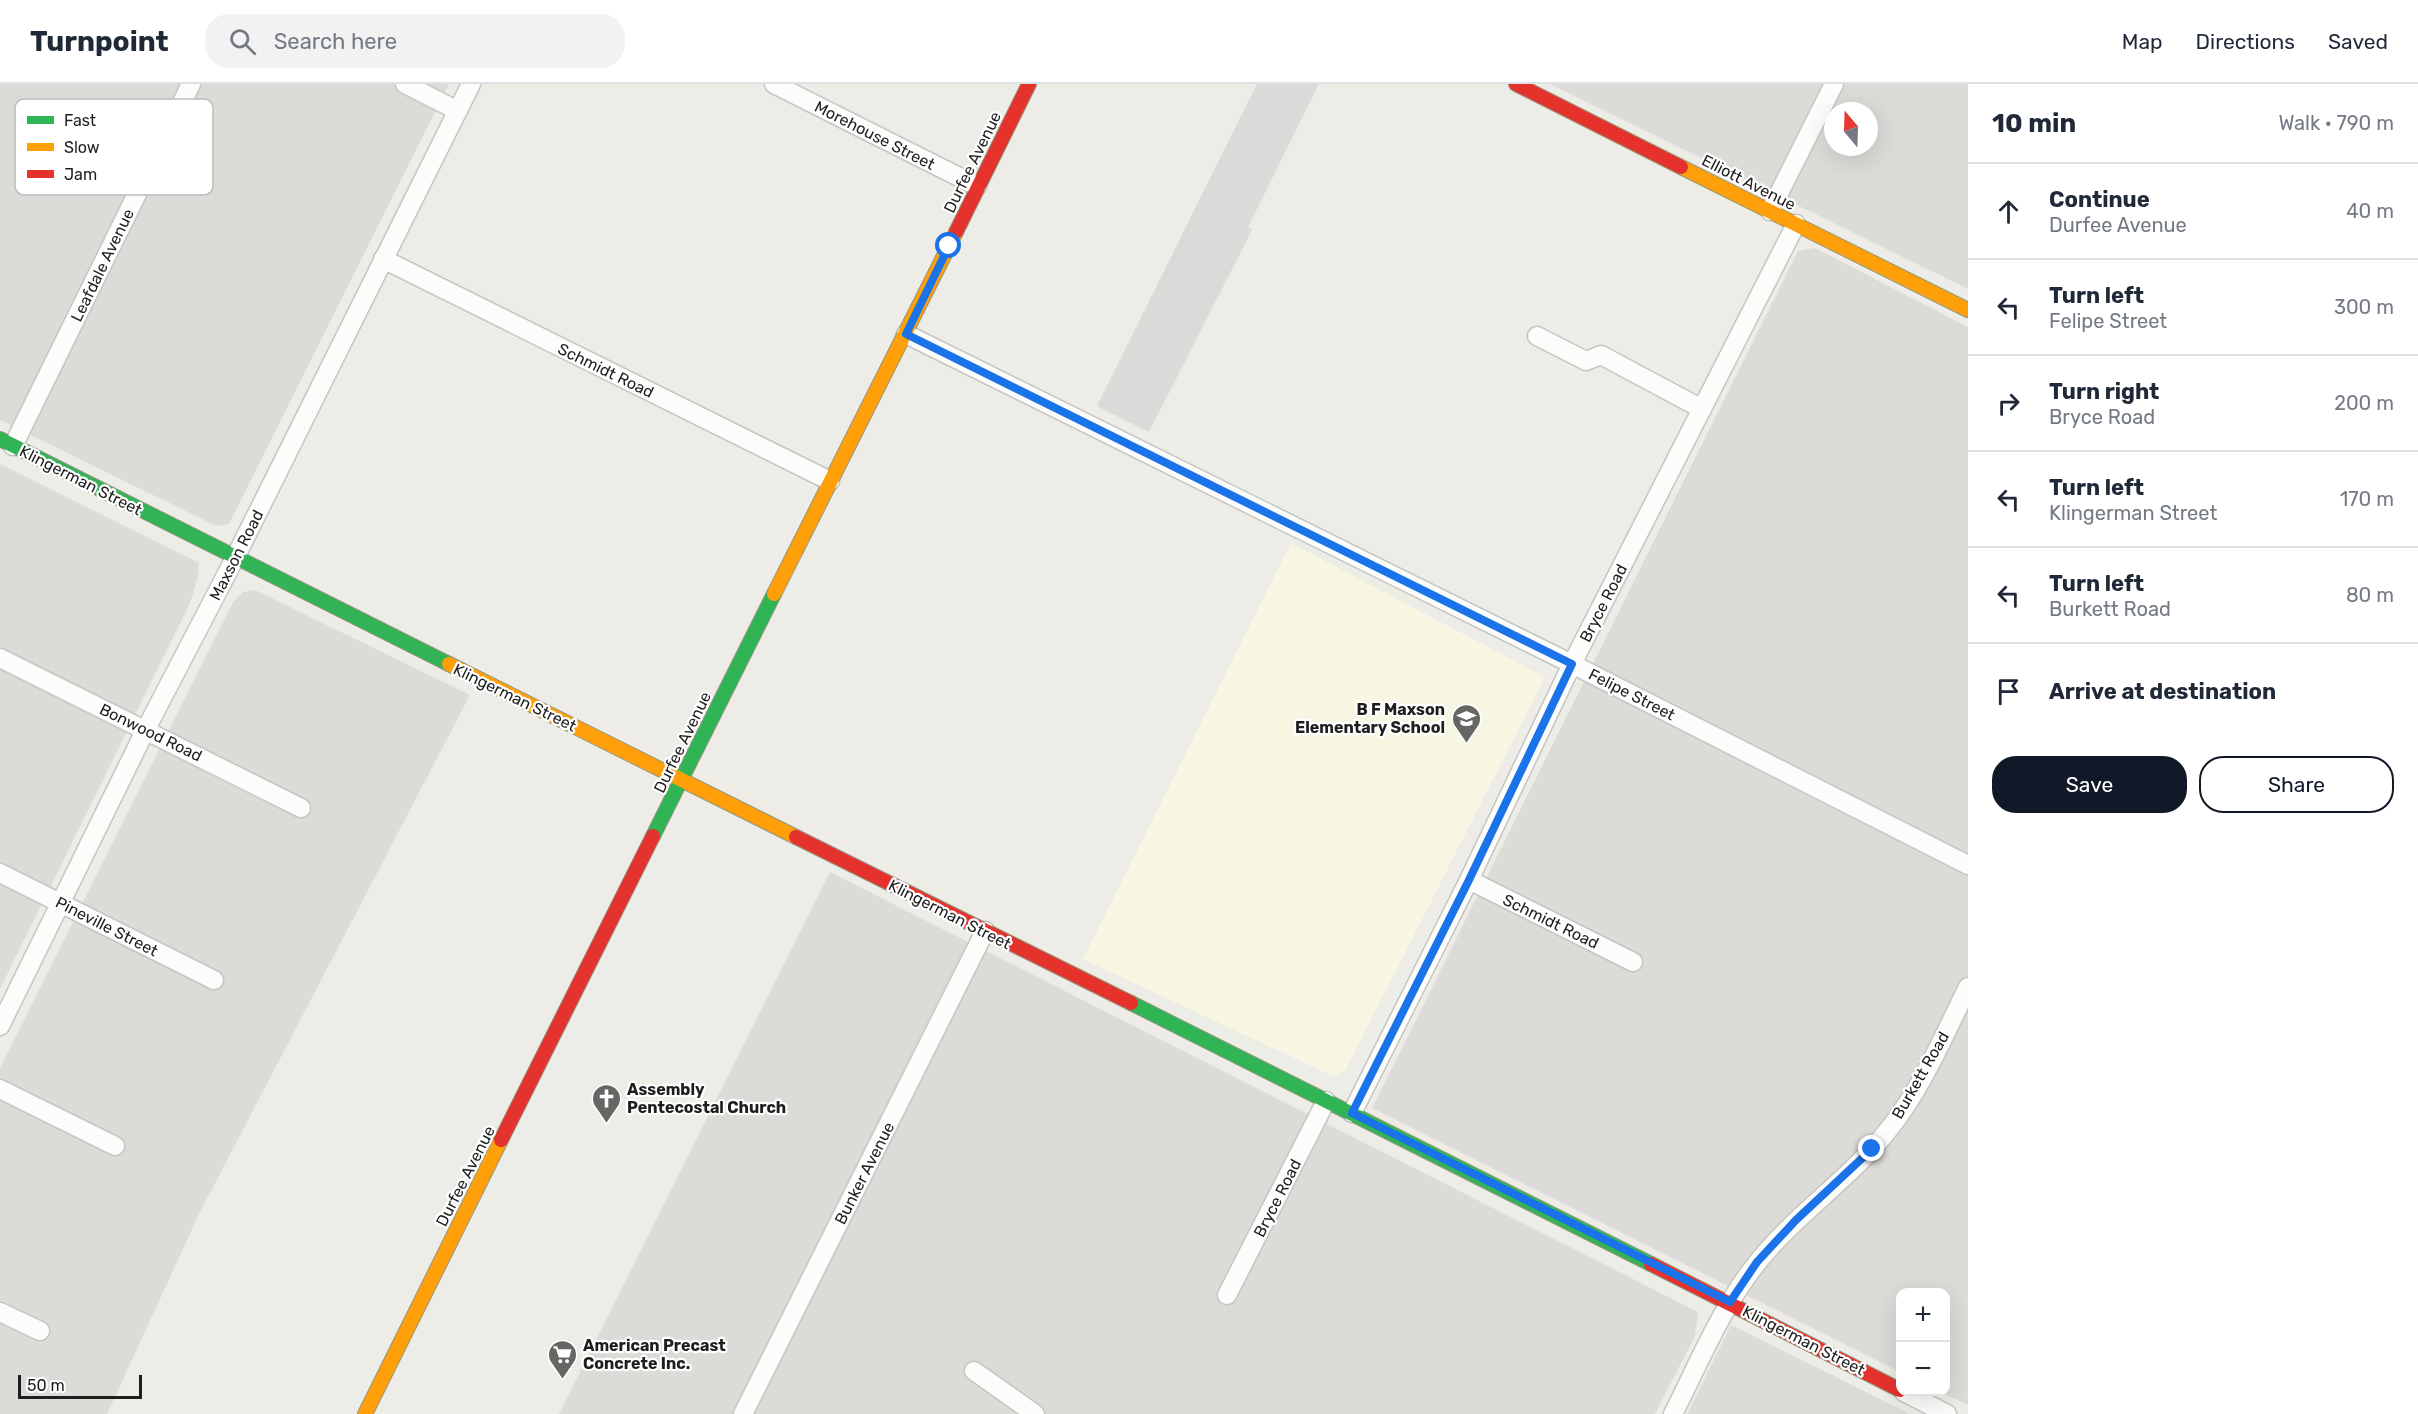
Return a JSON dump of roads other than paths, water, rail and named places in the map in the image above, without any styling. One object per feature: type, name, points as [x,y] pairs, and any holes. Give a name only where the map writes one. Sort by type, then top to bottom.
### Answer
[{"type":"street","name":"Leafdale Avenue","points":[[183,99],[191,84]]},
{"type":"street","points":[[405,84],[458,111]]},
{"type":"street","name":"Maxson Road","points":[[0,1026],[146,729],[235,558],[471,84]]},
{"type":"street","name":"Morehouse Street","points":[[774,84],[977,186]]},
{"type":"street","name":"Durfee Avenue","points":[[365,1414],[1029,84]]},
{"type":"street","name":"Elliott Avenue","points":[[1516,84],[1968,310]]},
{"type":"street","points":[[1770,211],[1834,84]]},
{"type":"street","name":"Leafdale Avenue","points":[[6,442],[134,195]]},
{"type":"street","name":"Bryce Road","points":[[1352,1113],[1469,880],[1572,664],[1796,224]]},
{"type":"street","name":"Schmidt Road","points":[[382,259],[830,481]]},
{"type":"street","name":"Felipe Street","points":[[906,334],[1572,664],[1968,865]]},
{"type":"street","points":[[1537,336],[1586,361],[1601,355],[1702,409]]},
{"type":"street","name":"Klingerman Street","points":[[6,442],[1730,1302],[1896,1388]]},
{"type":"street","name":"Bonwood Road","points":[[0,658],[301,808]]},
{"type":"street","name":"Pineville Street","points":[[0,873],[214,980]]},
{"type":"street","name":"Schmidt Road","points":[[1469,880],[1633,962]]},
{"type":"street","name":"Bunker Avenue","points":[[743,1414],[985,931]]},
{"type":"street","name":"Burkett Road","points":[[1673,1414],[1730,1302],[1757,1262],[1796,1220],[1886,1134],[1916,1089],[1968,987]]},
{"type":"street","points":[[0,1089],[115,1146]]},
{"type":"street","name":"Bryce Road","points":[[1227,1294],[1326,1101]]},
{"type":"street","points":[[0,1312],[40,1331]]},
{"type":"street","points":[[974,1371],[1035,1414]]},
{"type":"street","name":"Klingerman Street","points":[[1912,1396],[1947,1414]]},
{"type":"place","name":"B F Maxson Elementary School","points":[[1466,744]]},
{"type":"place","name":"Assembly Pentecostal Church","points":[[606,1124]]},
{"type":"place","name":"American Precast Concrete Inc.","points":[[562,1380]]}]
